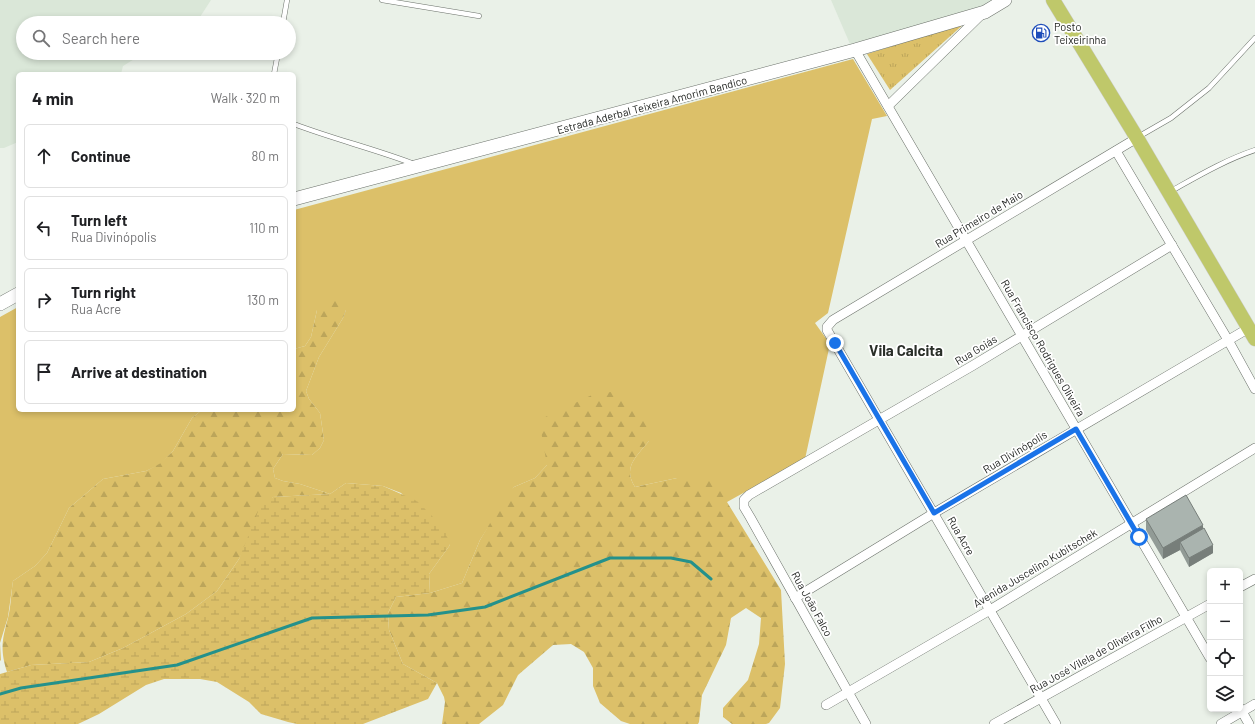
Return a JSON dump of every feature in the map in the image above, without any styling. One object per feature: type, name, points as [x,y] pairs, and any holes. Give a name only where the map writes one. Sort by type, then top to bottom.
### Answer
[{"type":"main road","name":"Estrada Aderbal Teixeira Amorim Bandico","points":[[296,198],[855,50],[985,12],[1005,0]]},
{"type":"main road","points":[[1053,0],[1137,138],[1252,333]]},
{"type":"main road","points":[[0,304],[16,295]]},
{"type":"street","points":[[888,106],[985,12]]},
{"type":"street","name":"Rua Francisco Rodrigues Oliveira","points":[[855,50],[1207,653]]},
{"type":"street","name":"Rua Primeiro de Maio","points":[[833,320],[1137,138]]},
{"type":"street","points":[[1116,151],[1228,340],[1255,389]]},
{"type":"street","name":"Rua Goiás","points":[[749,495],[880,420],[1172,245]]},
{"type":"street","name":"Rua Acre","points":[[833,320],[828,325],[827,330],[1056,724]]},
{"type":"street","name":"Rua Divinópolis","points":[[795,598],[934,513],[1228,340],[1252,333]]},
{"type":"street","name":"Avenida Juscelino Kubitschek","points":[[826,706],[990,610],[1255,448]]},
{"type":"street","name":"Rua João Falco","points":[[749,495],[744,500],[744,506],[866,724]]},
{"type":"street","points":[[1243,585],[1255,579]]},
{"type":"street","name":"Rua José Vilela de Oliveira Filho","points":[[994,724],[1207,606]]},
{"type":"street","points":[[1243,709],[1255,704]]},
{"type":"street","points":[[1221,724],[1238,712]]},
{"type":"street","points":[[1242,712],[1249,724]]},
{"type":"lane","points":[[284,16],[287,0]]},
{"type":"lane","points":[[382,0],[479,16]]},
{"type":"lane","points":[[1137,138],[1171,118],[1208,88],[1255,38]]},
{"type":"lane","points":[[274,72],[277,60]]},
{"type":"lane","points":[[296,125],[419,166]]},
{"type":"lane","points":[[1169,192],[1213,167],[1255,150]]},
{"type":"shaded area","points":[[0,0],[211,0],[201,16],[16,16],[16,60],[133,60],[123,66],[122,72],[16,72],[16,143],[4,148],[0,148]]},
{"type":"shaded area","points":[[831,0],[996,0],[977,11],[850,44]]},
{"type":"green space","points":[[965,23],[890,90],[867,54]]},
{"type":"green space","points":[[853,59],[887,116],[872,119],[828,313],[815,323],[830,344],[805,459],[727,502],[677,478],[635,487],[631,480],[631,468],[636,457],[649,441],[547,465],[535,478],[514,487],[480,540],[462,583],[430,593],[429,574],[450,545],[401,493],[383,486],[346,483],[330,494],[300,484],[275,478],[273,469],[283,454],[312,455],[320,448],[324,440],[320,413],[309,399],[306,391],[319,357],[343,318],[346,310],[317,310],[311,337],[305,346],[296,348],[296,209]]},
{"type":"green space","points":[[338,295],[345,301],[346,310],[343,318],[319,357],[306,391],[309,399],[320,413],[324,440],[320,448],[312,455],[283,454],[273,469],[275,478],[300,484],[330,494],[273,497],[239,559],[217,591],[186,614],[123,648],[89,662],[31,665],[7,672],[3,657],[3,645],[4,633],[10,609],[13,581],[35,566],[47,553],[69,508],[103,479],[146,471],[161,463],[173,451],[192,418],[200,412],[296,412],[296,348],[305,346],[311,337],[317,310],[321,302],[329,297]]},
{"type":"green space","points":[[16,308],[16,412],[200,412],[192,418],[173,451],[161,464],[146,471],[103,479],[69,508],[47,553],[35,566],[13,581],[8,617],[0,643],[0,317]]},
{"type":"green space","points":[[619,391],[640,408],[649,424],[649,441],[636,457],[631,468],[631,480],[635,487],[677,478],[705,477],[729,489],[727,502],[781,590],[785,664],[780,708],[769,723],[766,724],[732,724],[723,717],[723,708],[748,680],[759,644],[761,618],[746,608],[731,618],[726,645],[702,695],[698,724],[630,724],[621,721],[600,703],[593,686],[593,668],[584,652],[571,644],[553,645],[518,675],[503,705],[479,724],[442,724],[445,702],[437,683],[403,664],[389,630],[388,613],[396,597],[430,593],[462,583],[480,540],[508,493],[514,487],[535,478],[547,465],[539,420],[594,394]]},
{"type":"green space","points":[[346,483],[383,486],[417,501],[444,528],[450,545],[429,574],[430,593],[396,597],[388,613],[389,630],[403,664],[437,683],[428,699],[363,724],[297,724],[261,714],[249,702],[217,682],[200,679],[164,679],[146,685],[99,714],[78,724],[0,724],[0,674],[31,665],[89,662],[123,648],[186,614],[217,591],[239,559],[259,509],[273,497],[330,494]]},
{"type":"building","points":[[1186,495],[1203,525],[1163,548],[1146,519]]},
{"type":"building","points":[[1204,528],[1213,545],[1189,558],[1180,542]]},
{"type":"waterway","points":[[0,694],[21,688],[177,665],[312,618],[428,615],[485,607],[610,558],[671,558],[691,562],[711,579]]},
{"type":"place","name":"Posto Teixeirinha","points":[[1041,33]]},
{"type":"district","name":"Vila Calcita","points":[[906,351]]},
{"type":"route","points":[[835,343],[934,513],[1076,429],[1139,537]]}]
